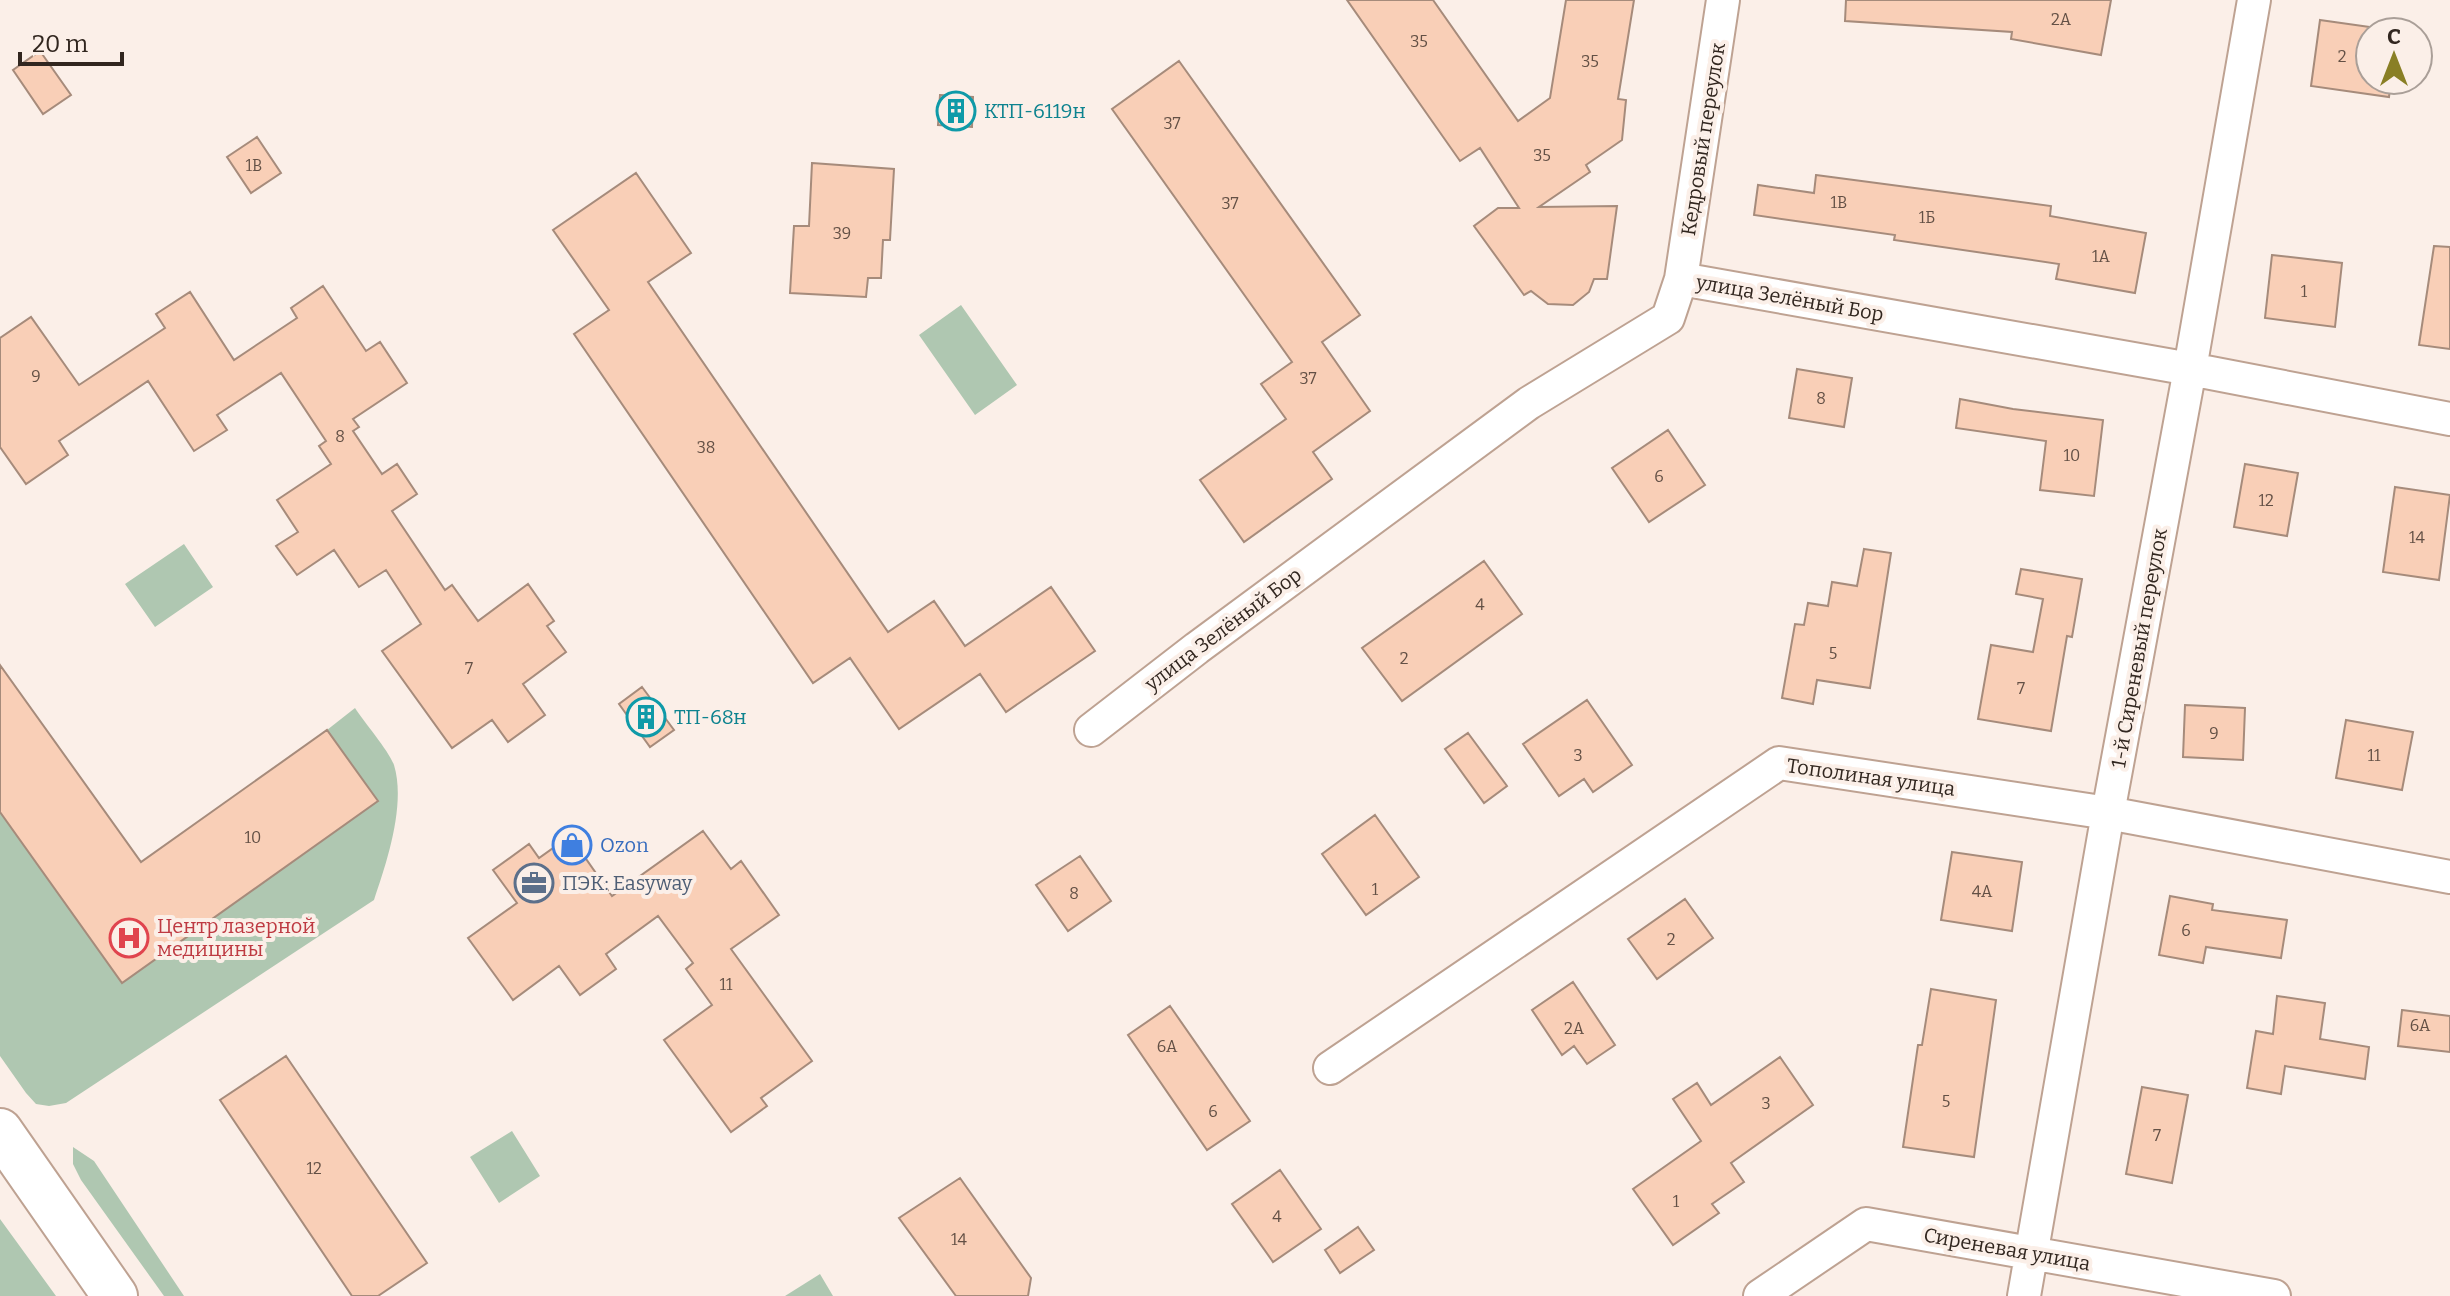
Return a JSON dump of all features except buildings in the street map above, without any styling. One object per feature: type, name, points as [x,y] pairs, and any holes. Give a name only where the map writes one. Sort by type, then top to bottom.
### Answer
[{"type":"main road","points":[[0,1131],[115,1296]]},
{"type":"street","name":"Кедровый переулок","points":[[1681,279],[1723,0]]},
{"type":"street","name":"1-й Сиреневый переулок","points":[[2024,1296],[2254,0]]},
{"type":"street","name":"улица Зелёный Бор","points":[[1091,730],[1529,403],[1668,318],[1681,279],[2190,369],[2450,419]]},
{"type":"street","name":"Тополиная улица","points":[[1330,1068],[1779,763],[2108,813],[2450,877]]},
{"type":"street","name":"Сиреневая улица","points":[[1760,1296],[1866,1224],[2274,1296]]},
{"type":"green space","points":[[961,305],[1017,385],[975,415],[919,335]]},
{"type":"green space","points":[[184,544],[213,587],[155,627],[125,584]]},
{"type":"green space","points":[[355,708],[391,759],[397,780],[393,833],[374,900],[66,1103],[49,1106],[36,1104],[0,1056],[0,812],[123,982],[378,801],[327,730]]},
{"type":"green space","points":[[512,1131],[540,1176],[499,1203],[470,1157]]},
{"type":"green space","points":[[73,1147],[94,1161],[184,1296],[164,1296],[81,1180],[73,1164]]},
{"type":"green space","points":[[0,1219],[56,1296],[0,1296]]},
{"type":"green space","points":[[820,1274],[833,1296],[785,1296]]},
{"type":"place","name":"КТП-6119н","points":[[956,111]]},
{"type":"place","name":"ТП-68н","points":[[646,717]]},
{"type":"place","name":"Ozon","points":[[572,845]]},
{"type":"place","name":"ПЭК: Easyway","points":[[534,883]]},
{"type":"place","name":"Центр лазерной медицины","points":[[129,938]]}]
